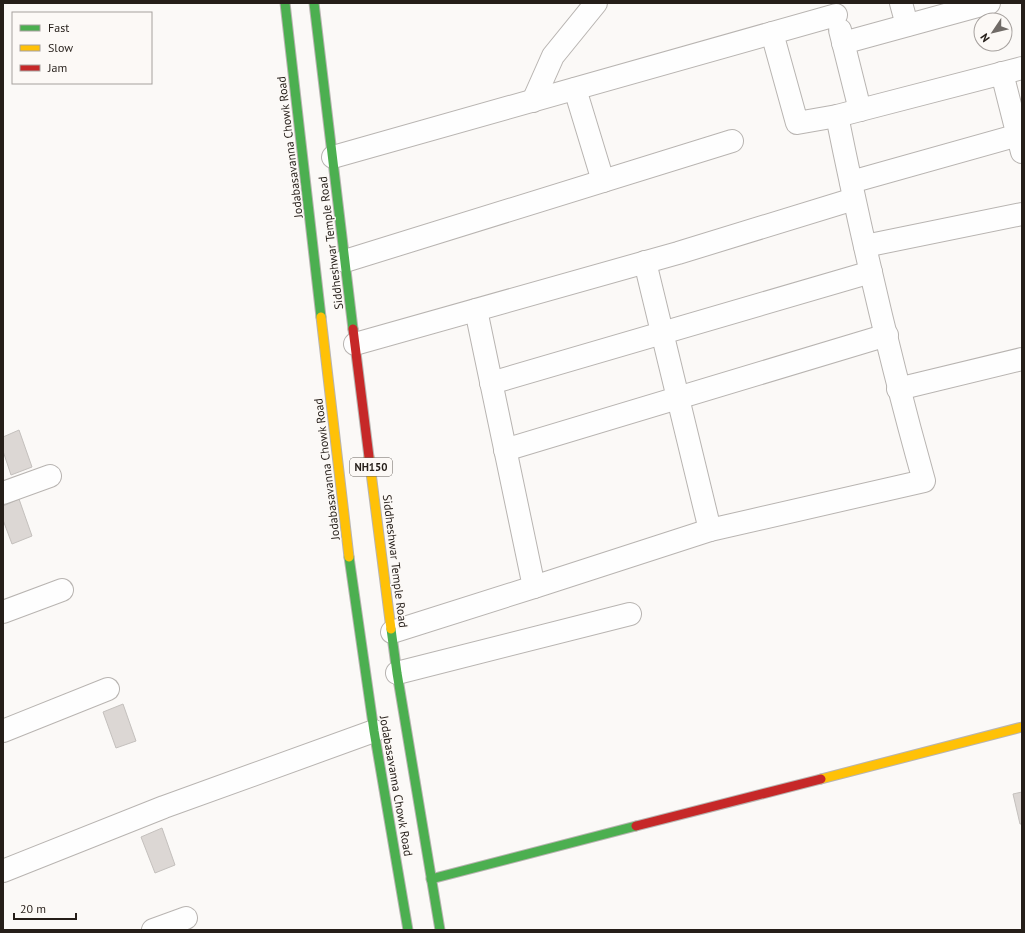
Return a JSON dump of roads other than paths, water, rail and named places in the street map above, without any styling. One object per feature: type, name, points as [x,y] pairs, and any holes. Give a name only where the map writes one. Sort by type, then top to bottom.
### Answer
[{"type":"main road","name":"Jodabasavanna Chowk Road","points":[[285,3],[351,576],[374,731],[408,930]]},
{"type":"main road","name":"Siddheshwar Temple Road","points":[[314,3],[355,344],[397,673],[440,930]]},
{"type":"main road","points":[[431,880],[1022,727]]},
{"type":"street","points":[[533,101],[553,56],[596,3]]},
{"type":"street","points":[[901,3],[907,26]]},
{"type":"street","points":[[843,43],[989,3]]},
{"type":"street","points":[[333,157],[772,33],[835,9],[860,110]]},
{"type":"street","points":[[355,344],[646,262],[852,190],[1020,140],[1012,71],[837,116],[797,123],[772,33]]},
{"type":"street","points":[[575,89],[603,181]]},
{"type":"street","points":[[392,632],[710,530],[924,481],[898,389],[852,190],[837,116]]},
{"type":"street","points":[[345,261],[732,141]]},
{"type":"street","points":[[865,246],[1022,214]]},
{"type":"street","points":[[646,262],[710,530]]},
{"type":"street","points":[[491,383],[871,272]]},
{"type":"street","points":[[476,310],[534,587]]},
{"type":"street","points":[[505,450],[886,334]]},
{"type":"street","points":[[898,389],[1022,359]]},
{"type":"street","points":[[3,493],[50,476]]},
{"type":"street","points":[[3,612],[62,590]]},
{"type":"street","points":[[397,673],[630,614]]},
{"type":"street","points":[[3,731],[108,689]]},
{"type":"street","points":[[3,871],[164,807],[374,731]]},
{"type":"street","points":[[153,930],[186,918]]}]
